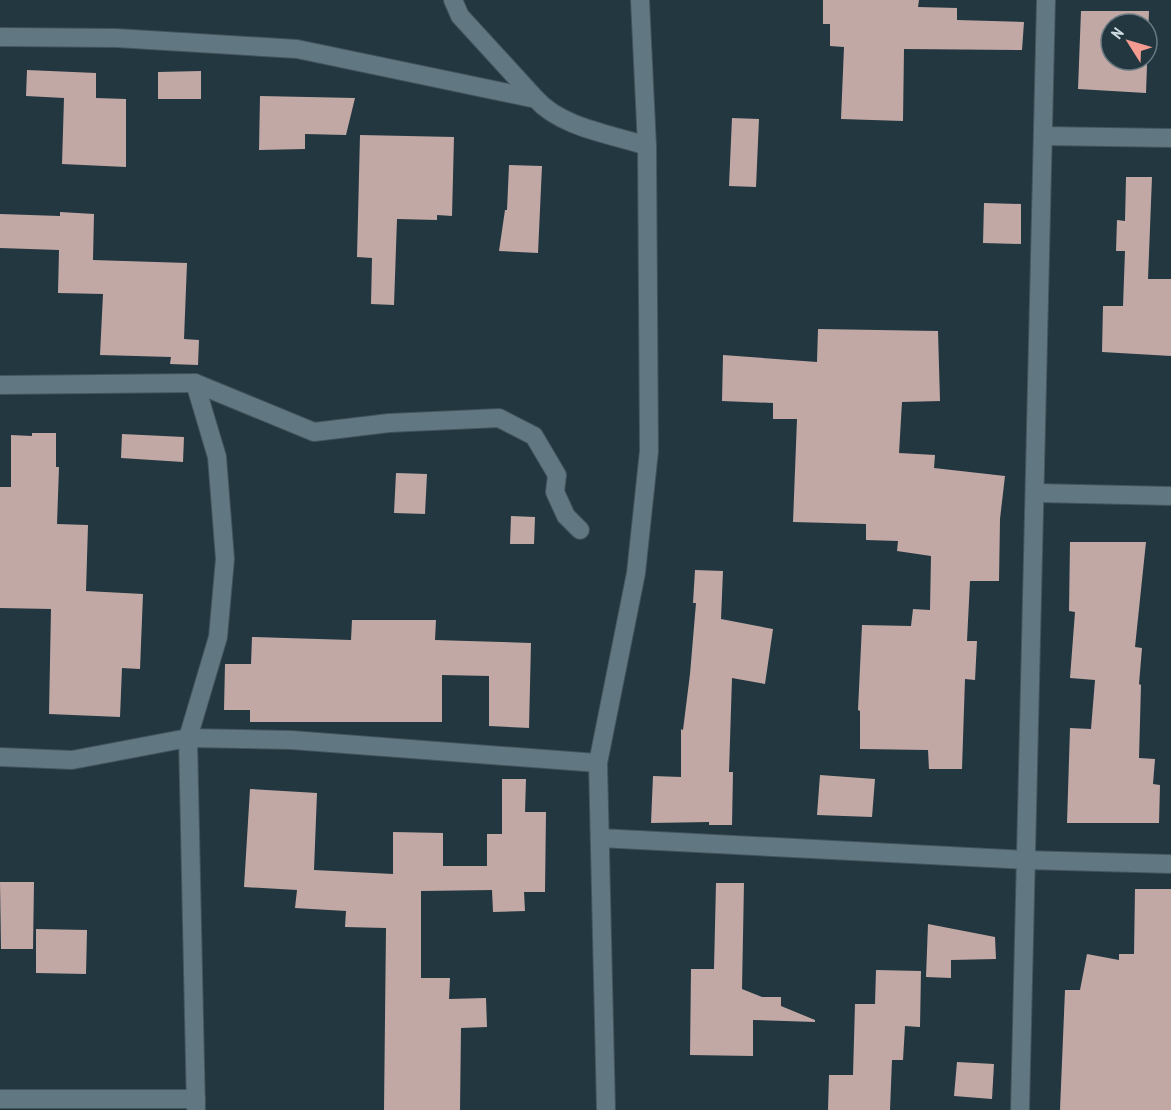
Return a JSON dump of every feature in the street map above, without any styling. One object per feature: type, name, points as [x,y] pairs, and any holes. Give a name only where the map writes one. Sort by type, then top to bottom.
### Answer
[{"type":"street","points":[[453,0],[460,16],[547,112],[571,123],[647,146]]},
{"type":"street","points":[[606,1110],[598,763],[636,573],[649,451],[647,146],[640,0]]},
{"type":"street","points":[[1020,1110],[1037,493],[1036,335],[1046,0]]},
{"type":"street","points":[[0,37],[116,39],[297,49],[536,99]]},
{"type":"street","points":[[1043,136],[1171,138]]},
{"type":"street","points":[[0,385],[195,383],[314,432],[389,423],[499,418],[534,436],[556,475],[555,492],[566,516],[580,530]]},
{"type":"street","points":[[0,1099],[196,1104],[188,738],[218,637],[225,559],[217,457],[195,383]]},
{"type":"street","points":[[1037,493],[1171,496]]},
{"type":"street","points":[[0,757],[72,760],[188,738],[291,740],[598,763]]},
{"type":"street","points":[[600,838],[1026,860],[1171,864]]},
{"type":"building","points":[[823,0],[919,0],[918,7],[957,8],[957,20],[1024,22],[1022,50],[904,49],[903,121],[841,119],[844,47],[830,46],[830,24],[823,24]]},
{"type":"building","points":[[1081,11],[1149,11],[1099,12],[1099,72],[1147,72],[1146,93],[1078,89]]},
{"type":"building","points":[[27,70],[96,73],[96,98],[126,99],[126,167],[62,164],[64,98],[26,96]]},
{"type":"building","points":[[201,71],[201,99],[158,99],[158,72]]},
{"type":"building","points":[[260,96],[355,98],[346,135],[305,134],[305,149],[259,150]]},
{"type":"building","points":[[732,118],[759,119],[756,187],[729,186]]},
{"type":"building","points":[[360,135],[454,137],[452,216],[437,215],[437,220],[397,219],[394,305],[371,304],[372,258],[357,257]]},
{"type":"building","points":[[509,165],[542,166],[538,253],[499,251],[505,210],[507,210]]},
{"type":"building","points":[[1126,177],[1152,177],[1148,279],[1171,279],[1171,356],[1102,352],[1103,306],[1123,306],[1125,251],[1116,251],[1117,220],[1125,221]]},
{"type":"building","points":[[984,203],[1021,204],[1021,244],[983,243]]},
{"type":"building","points":[[60,212],[94,214],[93,260],[187,263],[184,339],[199,340],[198,365],[170,364],[171,357],[100,355],[103,294],[58,293],[59,250],[0,248],[0,214],[60,216]]},
{"type":"building","points":[[818,329],[938,331],[940,401],[902,402],[899,453],[935,455],[934,468],[1005,476],[1000,519],[999,581],[970,581],[967,641],[977,641],[975,680],[965,679],[962,769],[929,769],[928,750],[860,749],[860,711],[858,710],[862,625],[911,626],[913,609],[930,610],[931,556],[897,551],[898,541],[866,540],[866,524],[793,522],[797,419],[773,419],[773,403],[722,401],[723,355],[817,362]]},
{"type":"building","points":[[32,433],[56,433],[56,467],[59,467],[57,524],[88,525],[86,591],[143,594],[140,669],[122,668],[120,717],[49,714],[51,609],[0,608],[0,487],[11,487],[11,435],[32,436]]},
{"type":"building","points":[[122,434],[184,437],[183,462],[121,458]]},
{"type":"building","points":[[396,473],[427,474],[425,514],[394,513]]},
{"type":"building","points":[[511,516],[535,517],[534,544],[510,544]]},
{"type":"building","points":[[1070,542],[1146,542],[1135,647],[1142,648],[1139,684],[1141,685],[1139,758],[1155,759],[1153,784],[1160,785],[1159,823],[1067,823],[1070,728],[1091,729],[1095,680],[1070,678],[1075,612],[1069,611]]},
{"type":"building","points":[[695,570],[723,571],[721,619],[773,629],[765,684],[732,678],[729,772],[733,772],[732,825],[709,825],[709,822],[651,823],[653,776],[681,777],[681,729],[683,730],[690,674],[696,603],[693,603]]},
{"type":"building","points":[[352,620],[436,620],[435,640],[531,643],[529,728],[489,726],[489,676],[442,675],[442,722],[250,722],[250,710],[224,710],[225,664],[251,664],[252,637],[351,640]]},
{"type":"building","points":[[820,775],[875,779],[872,817],[817,815]]},
{"type":"building","points":[[502,779],[526,779],[525,812],[546,812],[545,892],[524,892],[525,911],[493,912],[492,890],[421,891],[421,978],[450,978],[449,999],[486,998],[487,1027],[461,1028],[460,1110],[384,1110],[386,928],[345,927],[346,911],[295,908],[297,890],[244,887],[250,789],[317,793],[314,870],[393,874],[393,832],[443,833],[443,866],[487,866],[487,834],[502,834]]},
{"type":"building","points":[[0,882],[34,882],[33,949],[1,949]]},
{"type":"building","points":[[716,883],[744,883],[742,989],[762,997],[781,997],[781,1006],[815,1020],[815,1022],[753,1020],[753,1056],[690,1055],[691,969],[714,969]]},
{"type":"building","points":[[1135,889],[1171,889],[1171,1110],[1060,1110],[1065,990],[1080,990],[1087,954],[1119,960],[1119,954],[1134,954]]},
{"type":"building","points":[[928,924],[995,937],[996,959],[951,960],[951,978],[926,977]]},
{"type":"building","points":[[36,929],[87,930],[86,974],[36,973]]},
{"type":"building","points":[[876,970],[921,971],[920,1027],[905,1026],[903,1060],[892,1060],[890,1110],[828,1110],[829,1075],[853,1075],[855,1004],[875,1004]]},
{"type":"building","points":[[957,1062],[994,1064],[992,1099],[954,1096]]}]
